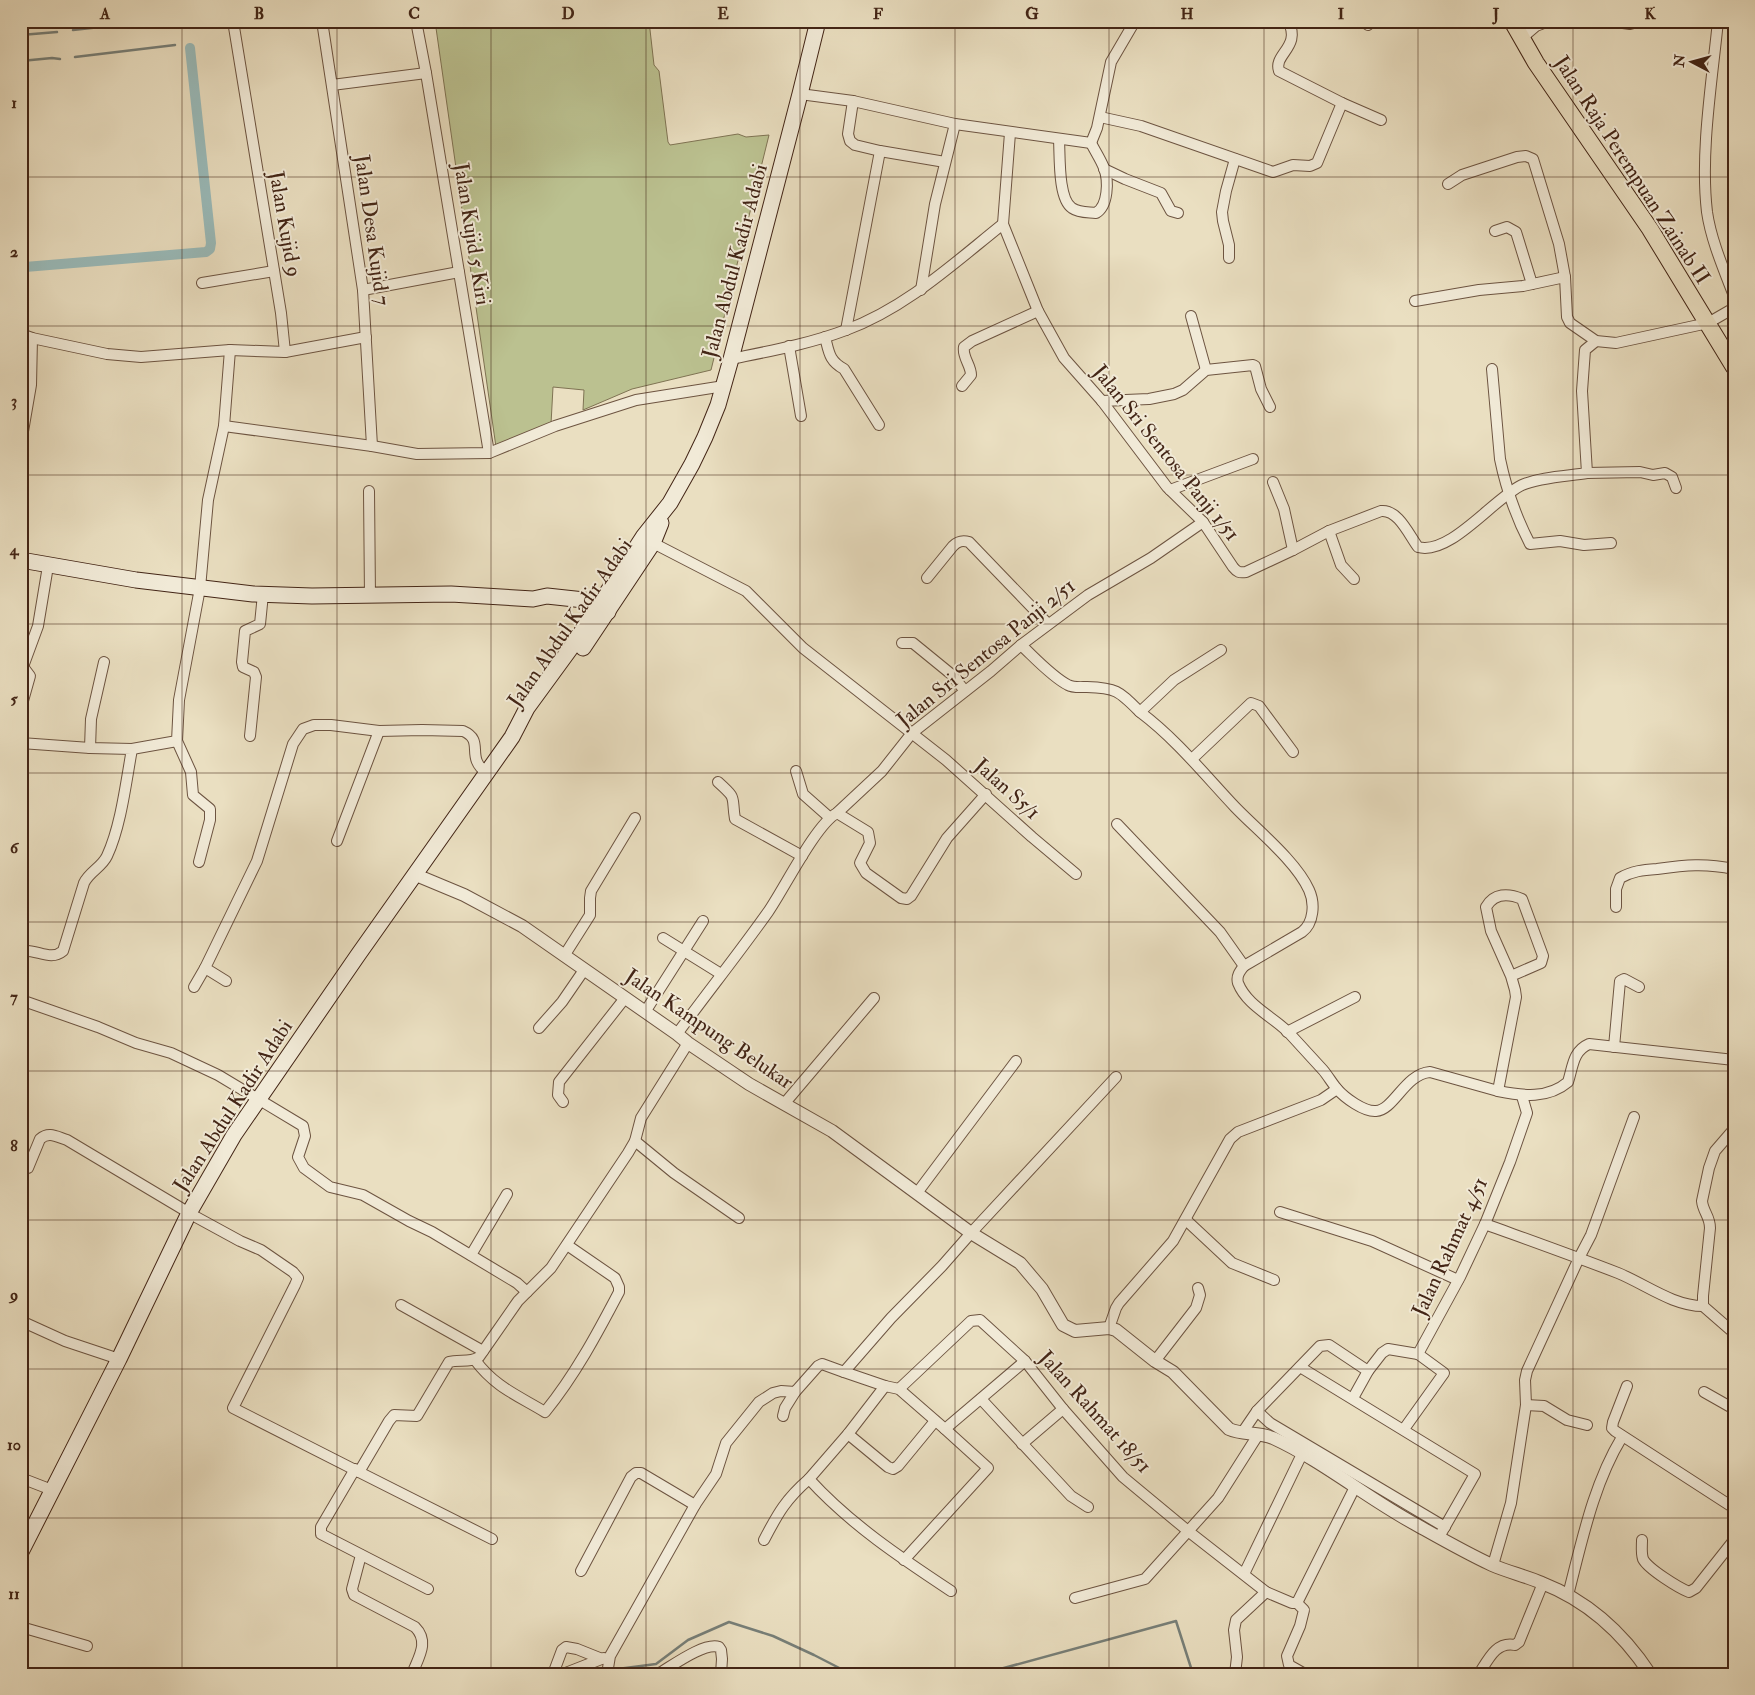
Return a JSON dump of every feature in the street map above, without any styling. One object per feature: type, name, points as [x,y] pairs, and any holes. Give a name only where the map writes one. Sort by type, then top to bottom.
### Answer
[{"type":"main road","name":"Jalan Abdul Kadir Adabi","points":[[601,612],[653,543],[670,503],[699,450],[724,386],[818,21]]},
{"type":"main road","name":"Jalan Raja Perempuan Zainab II","points":[[1512,21],[1536,63],[1650,229],[1734,367]]},
{"type":"main road","name":"Jalan Abdul Kadir Adabi","points":[[21,1552],[119,1359],[189,1213],[234,1135],[258,1098],[512,737],[535,714],[601,612],[643,537],[670,503]]},
{"type":"main road","points":[[21,560],[48,566],[200,588],[263,594],[370,596],[451,594],[533,599],[547,596],[584,600],[601,612]]},
{"type":"street","name":"Jalan Desa Kujid 7","points":[[322,21],[363,290],[372,446]]},
{"type":"street","name":"Jalan Kujid 5 Kiri","points":[[416,21],[489,453]]},
{"type":"street","points":[[1090,143],[1100,117],[1111,62],[1135,21]]},
{"type":"street","points":[[1288,21],[1292,28],[1292,40],[1278,64],[1279,71],[1342,103],[1381,120]]},
{"type":"street","points":[[1522,38],[1536,26],[1549,21]]},
{"type":"street","points":[[1609,21],[1630,24],[1641,21]]},
{"type":"street","points":[[1718,21],[1705,162],[1707,213],[1719,258],[1734,296]]},
{"type":"street","name":"Jalan Kujid 9","points":[[236,22],[281,314],[285,352]]},
{"type":"street","points":[[332,85],[426,73]]},
{"type":"street","points":[[800,94],[853,101],[955,124],[1090,143]]},
{"type":"street","points":[[853,101],[848,134],[850,141],[856,145],[946,162]]},
{"type":"street","points":[[1100,117],[1141,126],[1273,172],[1293,165],[1314,165],[1317,163],[1342,103]]},
{"type":"street","points":[[921,290],[935,204],[955,124]]},
{"type":"street","name":"Jalan Sri Sentosa Panji 1/51","points":[[1010,133],[1002,224],[1038,311],[1064,358],[1102,401],[1170,490],[1203,522],[1236,571],[1240,573],[1246,572],[1329,531],[1386,510],[1396,517],[1418,547],[1427,549],[1459,534],[1508,493],[1524,484],[1587,473],[1640,472],[1653,475],[1665,473],[1672,477],[1676,488]]},
{"type":"street","points":[[1059,140],[1062,190],[1065,200],[1074,210],[1096,213],[1102,209],[1106,178],[1104,169],[1090,143]]},
{"type":"street","points":[[846,330],[880,151]]},
{"type":"street","points":[[1448,184],[1462,174],[1517,157],[1530,157],[1534,162],[1559,244],[1565,277],[1567,317],[1570,323],[1596,342]]},
{"type":"street","points":[[1228,258],[1229,246],[1222,212],[1235,158]]},
{"type":"street","points":[[1104,169],[1161,193],[1171,211],[1178,212]]},
{"type":"street","points":[[732,359],[825,337],[884,313],[921,290],[1002,224]]},
{"type":"street","points":[[1495,231],[1508,227],[1516,232],[1532,284]]},
{"type":"street","points":[[202,283],[274,271]]},
{"type":"street","points":[[363,290],[459,272]]},
{"type":"street","points":[[1415,301],[1532,284],[1565,277]]},
{"type":"street","points":[[1587,473],[1582,391],[1585,350],[1587,347],[1596,342],[1616,343],[1707,324],[1734,308]]},
{"type":"street","points":[[962,386],[971,375],[971,369],[963,352],[964,347],[972,341],[1038,311]]},
{"type":"street","points":[[1190,316],[1206,370]]},
{"type":"street","points":[[21,334],[107,354],[141,357],[230,350],[285,352],[366,337]]},
{"type":"street","points":[[825,337],[829,355],[834,364],[844,369],[878,425]]},
{"type":"street","points":[[21,443],[31,385],[32,338]]},
{"type":"street","points":[[789,346],[801,416]]},
{"type":"street","points":[[199,862],[210,820],[210,810],[193,795],[191,772],[177,741],[179,700],[200,588],[208,500],[224,426],[230,350]]},
{"type":"street","points":[[1102,401],[1149,399],[1174,394],[1183,390],[1206,370],[1255,366],[1261,389],[1270,407]]},
{"type":"street","points":[[1492,369],[1500,459],[1508,493],[1530,544],[1560,541],[1584,545],[1610,543]]},
{"type":"street","points":[[224,426],[417,454],[489,453],[555,426],[636,400],[724,386]]},
{"type":"street","points":[[1170,490],[1253,459]]},
{"type":"street","points":[[1273,482],[1284,509],[1293,550]]},
{"type":"street","points":[[369,491],[370,596]]},
{"type":"street","name":"Jalan Sri Sentosa Panji 2/51","points":[[677,1034],[768,911],[802,856],[833,815],[882,771],[912,733],[1048,624],[1088,595],[1151,558],[1203,522]]},
{"type":"street","points":[[1329,531],[1341,565],[1354,579]]},
{"type":"street","points":[[928,578],[953,546],[963,540],[969,542],[1048,624]]},
{"type":"street","name":"Jalan S5/1","points":[[653,543],[746,591],[803,648],[946,760],[1076,874]]},
{"type":"street","points":[[21,708],[30,676],[24,668],[24,664],[38,626],[48,566]]},
{"type":"street","points":[[250,736],[256,678],[254,672],[244,668],[242,662],[246,631],[260,624],[263,594]]},
{"type":"street","points":[[902,642],[914,643],[951,674],[965,691]]},
{"type":"street","points":[[1021,644],[1069,686],[1104,688],[1122,694],[1140,712],[1163,730],[1235,807],[1289,860],[1308,887],[1310,893],[1312,903],[1311,917],[1307,928],[1244,966],[1237,980],[1255,1005],[1288,1032],[1337,1089],[1364,1109],[1376,1111],[1383,1108],[1413,1077],[1421,1072],[1430,1072],[1522,1096],[1550,1093],[1568,1082],[1576,1055],[1581,1047],[1589,1044],[1734,1060]]},
{"type":"street","points":[[1140,712],[1174,680],[1221,650]]},
{"type":"street","points":[[90,748],[91,719],[104,662]]},
{"type":"street","points":[[1192,759],[1249,704],[1254,703],[1259,706],[1293,752]]},
{"type":"street","points":[[194,987],[256,861],[293,744],[303,729],[314,725],[332,724],[379,731],[462,731],[467,733],[474,741],[476,762],[487,773]]},
{"type":"street","points":[[337,841],[379,731]]},
{"type":"street","points":[[21,743],[132,749],[177,741]]},
{"type":"street","points":[[21,951],[31,950],[51,956],[63,951],[87,877],[107,857],[118,820],[132,749]]},
{"type":"street","points":[[796,771],[803,794],[833,815],[868,832],[870,844],[860,863],[866,873],[901,898],[907,899],[911,896],[947,838],[986,794]]},
{"type":"street","points":[[718,782],[732,795],[734,800],[734,819],[802,856]]},
{"type":"street","points":[[564,956],[590,915],[591,891],[635,818]]},
{"type":"street","points":[[1117,824],[1220,932],[1244,966]]},
{"type":"street","points":[[1616,907],[1616,889],[1620,878],[1631,872],[1692,864],[1734,869]]},
{"type":"street","name":"Jalan Kampung Belukar","points":[[416,875],[464,894],[522,926],[677,1034],[688,1044],[748,1084],[832,1131],[971,1233],[1020,1263],[1042,1289],[1063,1324],[1074,1331],[1109,1328]]},
{"type":"street","points":[[1498,1091],[1516,997],[1511,976],[1491,931],[1486,908],[1489,902],[1500,895],[1513,894],[1522,898],[1543,956],[1541,964],[1511,976]]},
{"type":"street","points":[[644,1012],[703,922]]},
{"type":"street","points":[[663,938],[721,974]]},
{"type":"street","points":[[205,968],[226,981]]},
{"type":"street","points":[[540,1028],[562,1002],[584,970]]},
{"type":"street","points":[[1614,1047],[1620,981],[1624,979],[1639,987]]},
{"type":"street","points":[[563,1102],[558,1095],[559,1082],[625,998]]},
{"type":"street","points":[[784,1104],[874,998]]},
{"type":"street","points":[[1288,1032],[1355,998]]},
{"type":"street","points":[[21,1000],[98,1027],[136,1043],[171,1053],[218,1075],[258,1098],[303,1126],[305,1136],[298,1157],[304,1168],[330,1186],[363,1195],[432,1232],[516,1283],[527,1292]]},
{"type":"street","points":[[428,1589],[323,1536],[320,1532],[321,1527],[388,1421],[394,1415],[417,1416],[449,1362],[455,1360],[475,1360],[518,1300],[551,1268],[635,1141],[641,1118],[688,1044]]},
{"type":"street","points":[[918,1193],[1016,1061]]},
{"type":"street","points":[[844,1372],[891,1318],[942,1266],[1116,1077]]},
{"type":"street","points":[[1337,1089],[1321,1100],[1238,1132],[1230,1138],[1173,1241],[1119,1303],[1109,1328],[1116,1330],[1155,1361],[1174,1372],[1229,1429],[1272,1438],[1302,1454],[1413,1523],[1442,1532]]},
{"type":"street","name":"Jalan Rahmat 4/51","points":[[1418,1354],[1458,1280],[1485,1224],[1510,1162],[1527,1113],[1522,1096]]},
{"type":"street","points":[[1493,1566],[1511,1503],[1526,1405],[1525,1380],[1527,1371],[1578,1258],[1591,1235],[1634,1117]]},
{"type":"street","points":[[1703,1306],[1710,1228],[1710,1220],[1703,1206],[1703,1196],[1715,1150],[1734,1129]]},
{"type":"street","points":[[28,1168],[40,1139],[44,1136],[51,1134],[67,1140],[189,1213],[240,1241],[261,1250],[293,1272],[298,1278],[233,1408],[492,1539]]},
{"type":"street","points":[[635,1141],[674,1172],[739,1218]]},
{"type":"street","points":[[471,1255],[507,1194]]},
{"type":"street","points":[[1280,1212],[1372,1241],[1458,1280]]},
{"type":"street","points":[[1186,1220],[1232,1263],[1274,1280]]},
{"type":"street","points":[[1485,1224],[1620,1274],[1661,1295],[1688,1304],[1703,1306],[1734,1333]]},
{"type":"street","points":[[475,1360],[489,1377],[501,1386],[545,1412],[582,1358],[619,1292],[615,1278],[567,1245]]},
{"type":"street","points":[[1155,1361],[1196,1308],[1200,1295],[1198,1288]]},
{"type":"street","points":[[401,1305],[483,1351]]},
{"type":"street","name":"Jalan Rahmat 18/51","points":[[899,1389],[971,1321],[980,1320],[1025,1361],[1063,1409],[1123,1477],[1266,1592],[1292,1603],[1297,1603]]},
{"type":"street","points":[[21,1321],[65,1341],[119,1359]]},
{"type":"street","points":[[1242,1432],[1257,1411],[1320,1346],[1329,1345],[1368,1371]]},
{"type":"street","points":[[1354,1398],[1368,1371],[1382,1353],[1388,1349],[1418,1354],[1444,1373],[1404,1429]]},
{"type":"street","points":[[945,1430],[1025,1361]]},
{"type":"street","points":[[782,1416],[795,1392],[822,1364],[899,1389],[988,1468],[904,1560]]},
{"type":"street","points":[[1300,1367],[1354,1398],[1475,1474],[1442,1532]]},
{"type":"street","points":[[764,1540],[782,1507],[848,1434],[885,1386]]},
{"type":"street","points":[[1627,1386],[1612,1428],[1622,1437],[1734,1508]]},
{"type":"street","points":[[563,1674],[607,1663],[695,1505],[716,1474],[726,1443],[759,1402],[773,1393],[781,1391],[795,1392]]},
{"type":"street","points":[[1704,1392],[1734,1409]]},
{"type":"street","points":[[981,1399],[1071,1496],[1088,1507]]},
{"type":"street","points":[[1526,1405],[1544,1406],[1568,1420],[1587,1425]]},
{"type":"street","points":[[1022,1444],[1063,1409]]},
{"type":"street","points":[[1257,1411],[1270,1423],[1493,1566],[1543,1583],[1593,1610],[1635,1651],[1650,1674]]},
{"type":"street","points":[[848,1434],[893,1469],[898,1466],[936,1421]]},
{"type":"street","points":[[1075,1598],[1145,1579],[1218,1498],[1258,1435]]},
{"type":"street","points":[[1568,1595],[1595,1495],[1612,1454],[1622,1437]]},
{"type":"street","points":[[1244,1574],[1302,1454]]},
{"type":"street","points":[[582,1571],[631,1477],[636,1473],[641,1473],[695,1505]]},
{"type":"street","points":[[21,1478],[52,1490]]},
{"type":"street","points":[[809,1479],[825,1496],[871,1535],[904,1560],[951,1591]]},
{"type":"street","points":[[1305,1674],[1289,1664],[1287,1656],[1300,1626],[1304,1610],[1297,1603],[1355,1487]]},
{"type":"street","points":[[1642,1540],[1642,1552],[1647,1565],[1689,1592],[1696,1588],[1734,1540]]},
{"type":"street","points":[[361,1555],[352,1589],[354,1595],[416,1627],[422,1633],[421,1653],[412,1674]]},
{"type":"street","points":[[1479,1674],[1502,1645],[1508,1643],[1515,1645],[1519,1642],[1543,1583]]},
{"type":"street","points":[[1235,1674],[1237,1657],[1234,1630],[1236,1620],[1266,1592]]},
{"type":"street","points":[[21,1627],[87,1646]]},
{"type":"street","points":[[658,1674],[704,1647],[713,1645],[721,1650],[721,1674]]},
{"type":"street","points":[[554,1674],[562,1650],[566,1647],[578,1649],[607,1663]]},
{"type":"green space","points":[[435,21],[649,21],[654,65],[659,71],[668,142],[670,145],[738,134],[746,137],[769,135],[711,370],[632,389],[583,410],[584,390],[553,387],[551,424],[496,447]]},
{"type":"waterway","points":[[73,30],[155,21]]},
{"type":"waterway","points":[[21,35],[57,32]]},
{"type":"waterway","points":[[75,57],[175,45]]},
{"type":"waterway","points":[[25,267],[206,252],[210,249],[211,243],[190,48]]},
{"type":"waterway","points":[[21,61],[60,59]]},
{"type":"waterway","points":[[982,1674],[1176,1621],[1193,1674]]},
{"type":"waterway","points":[[610,1670],[656,1664],[688,1640],[729,1622],[773,1636],[851,1674]]},
{"type":"waterway","points":[[594,1674],[605,1671]]}]
